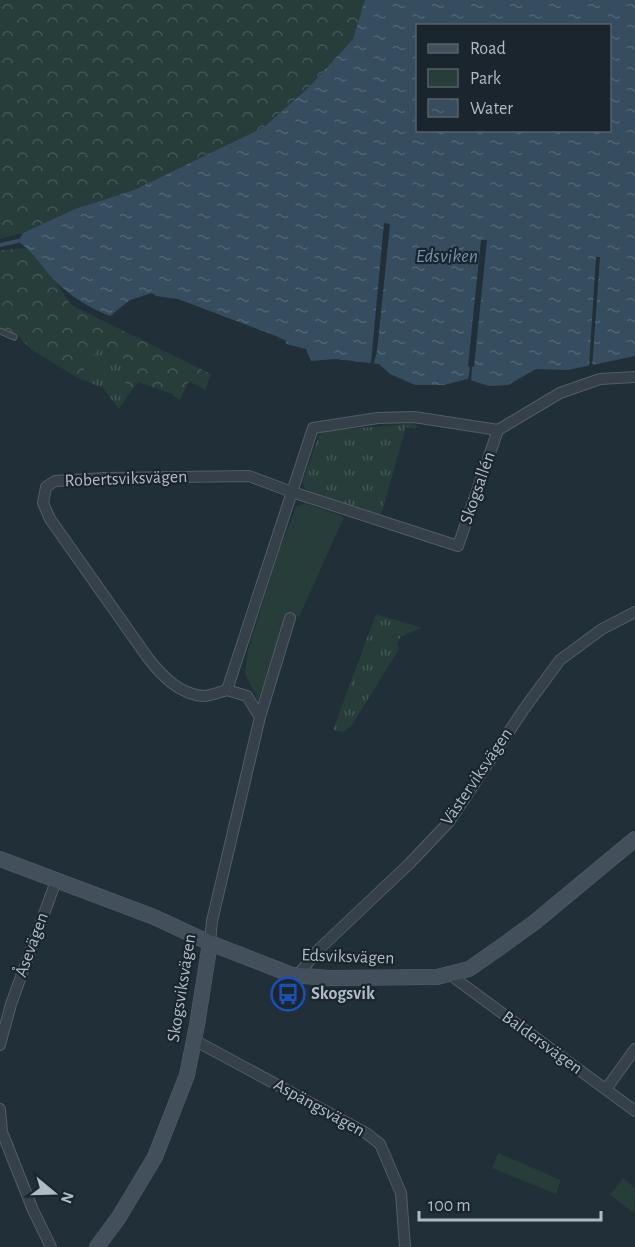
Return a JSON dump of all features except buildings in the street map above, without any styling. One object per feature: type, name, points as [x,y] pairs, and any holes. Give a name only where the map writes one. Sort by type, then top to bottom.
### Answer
[{"type":"street","points":[[260,717],[247,696],[227,690],[313,428],[378,418],[414,417],[498,430],[560,393],[600,379],[635,377]]},
{"type":"street","name":"Skogsallén","points":[[458,546],[498,430]]},
{"type":"street","name":"Robertsviksvägen","points":[[227,690],[204,696],[181,689],[164,679],[50,519],[43,503],[46,487],[55,481],[105,478],[249,476],[458,546]]},
{"type":"street","name":"Västerviksvägen","points":[[298,975],[318,951],[409,864],[449,822],[524,709],[560,660],[602,629],[635,612]]},
{"type":"street","name":"Skogsviksvägen","points":[[97,1247],[119,1217],[154,1157],[187,1075],[212,921],[260,717],[290,618]]},
{"type":"street","name":"Edsviksvägen","points":[[0,859],[154,917],[210,944],[256,962],[298,975],[329,978],[437,977],[469,969],[502,946],[536,922],[635,839]]},
{"type":"street","name":"Åsevägen","points":[[0,1045],[11,1004],[56,881]]},
{"type":"street","name":"Baldersvägen","points":[[449,974],[635,1112]]},
{"type":"street","name":"Aspängsvägen","points":[[194,1040],[366,1133],[380,1143],[401,1193],[405,1247]]},
{"type":"street","points":[[606,1089],[635,1049]]},
{"type":"street","points":[[0,1109],[2,1132],[33,1210],[51,1247]]},
{"type":"lane","points":[[0,331],[14,337]]},
{"type":"green space","points":[[0,0],[365,0],[353,39],[309,87],[264,127],[134,190],[75,209],[23,233],[0,239]]},
{"type":"green space","points":[[27,248],[55,281],[71,305],[211,374],[205,390],[189,381],[180,400],[172,394],[138,382],[127,397],[124,391],[129,362],[100,346],[78,378],[32,350],[19,337],[0,328],[0,250]]},
{"type":"green space","points":[[99,345],[129,362],[124,391],[127,397],[119,409],[103,388],[78,378]]},
{"type":"green space","points":[[417,425],[416,429],[406,427],[381,515],[313,495],[304,488],[303,481],[319,435],[325,431]]},
{"type":"green space","points":[[305,503],[344,517],[299,617],[287,615],[258,700],[245,674],[248,650],[280,548],[296,507]]},
{"type":"green space","points":[[376,614],[422,628],[401,636],[397,644],[399,649],[352,725],[344,732],[333,730]]},
{"type":"green space","points":[[498,1153],[561,1180],[556,1194],[492,1168]]},
{"type":"green space","points":[[623,1178],[635,1188],[634,1213],[610,1195]]},
{"type":"water","name":"Edsviken","points":[[365,0],[635,0],[635,356],[568,370],[536,369],[508,385],[489,386],[467,379],[444,385],[415,385],[390,374],[379,364],[335,359],[311,361],[306,349],[286,344],[286,341],[276,336],[178,299],[156,296],[152,293],[130,300],[110,316],[87,305],[67,291],[18,241],[23,233],[75,209],[134,190],[264,127],[309,87],[353,39]]},
{"type":"pier","points":[[384,223],[390,224],[377,351],[374,363],[371,363]]},
{"type":"pier","points":[[481,240],[487,240],[474,367],[472,367],[471,381],[468,381],[470,367],[468,366]]},
{"type":"pier","points":[[596,257],[600,257],[592,368],[589,368]]},
{"type":"waterway","points":[[0,245],[18,241]]},
{"type":"place","name":"Skogsvik","points":[[288,994]]}]
